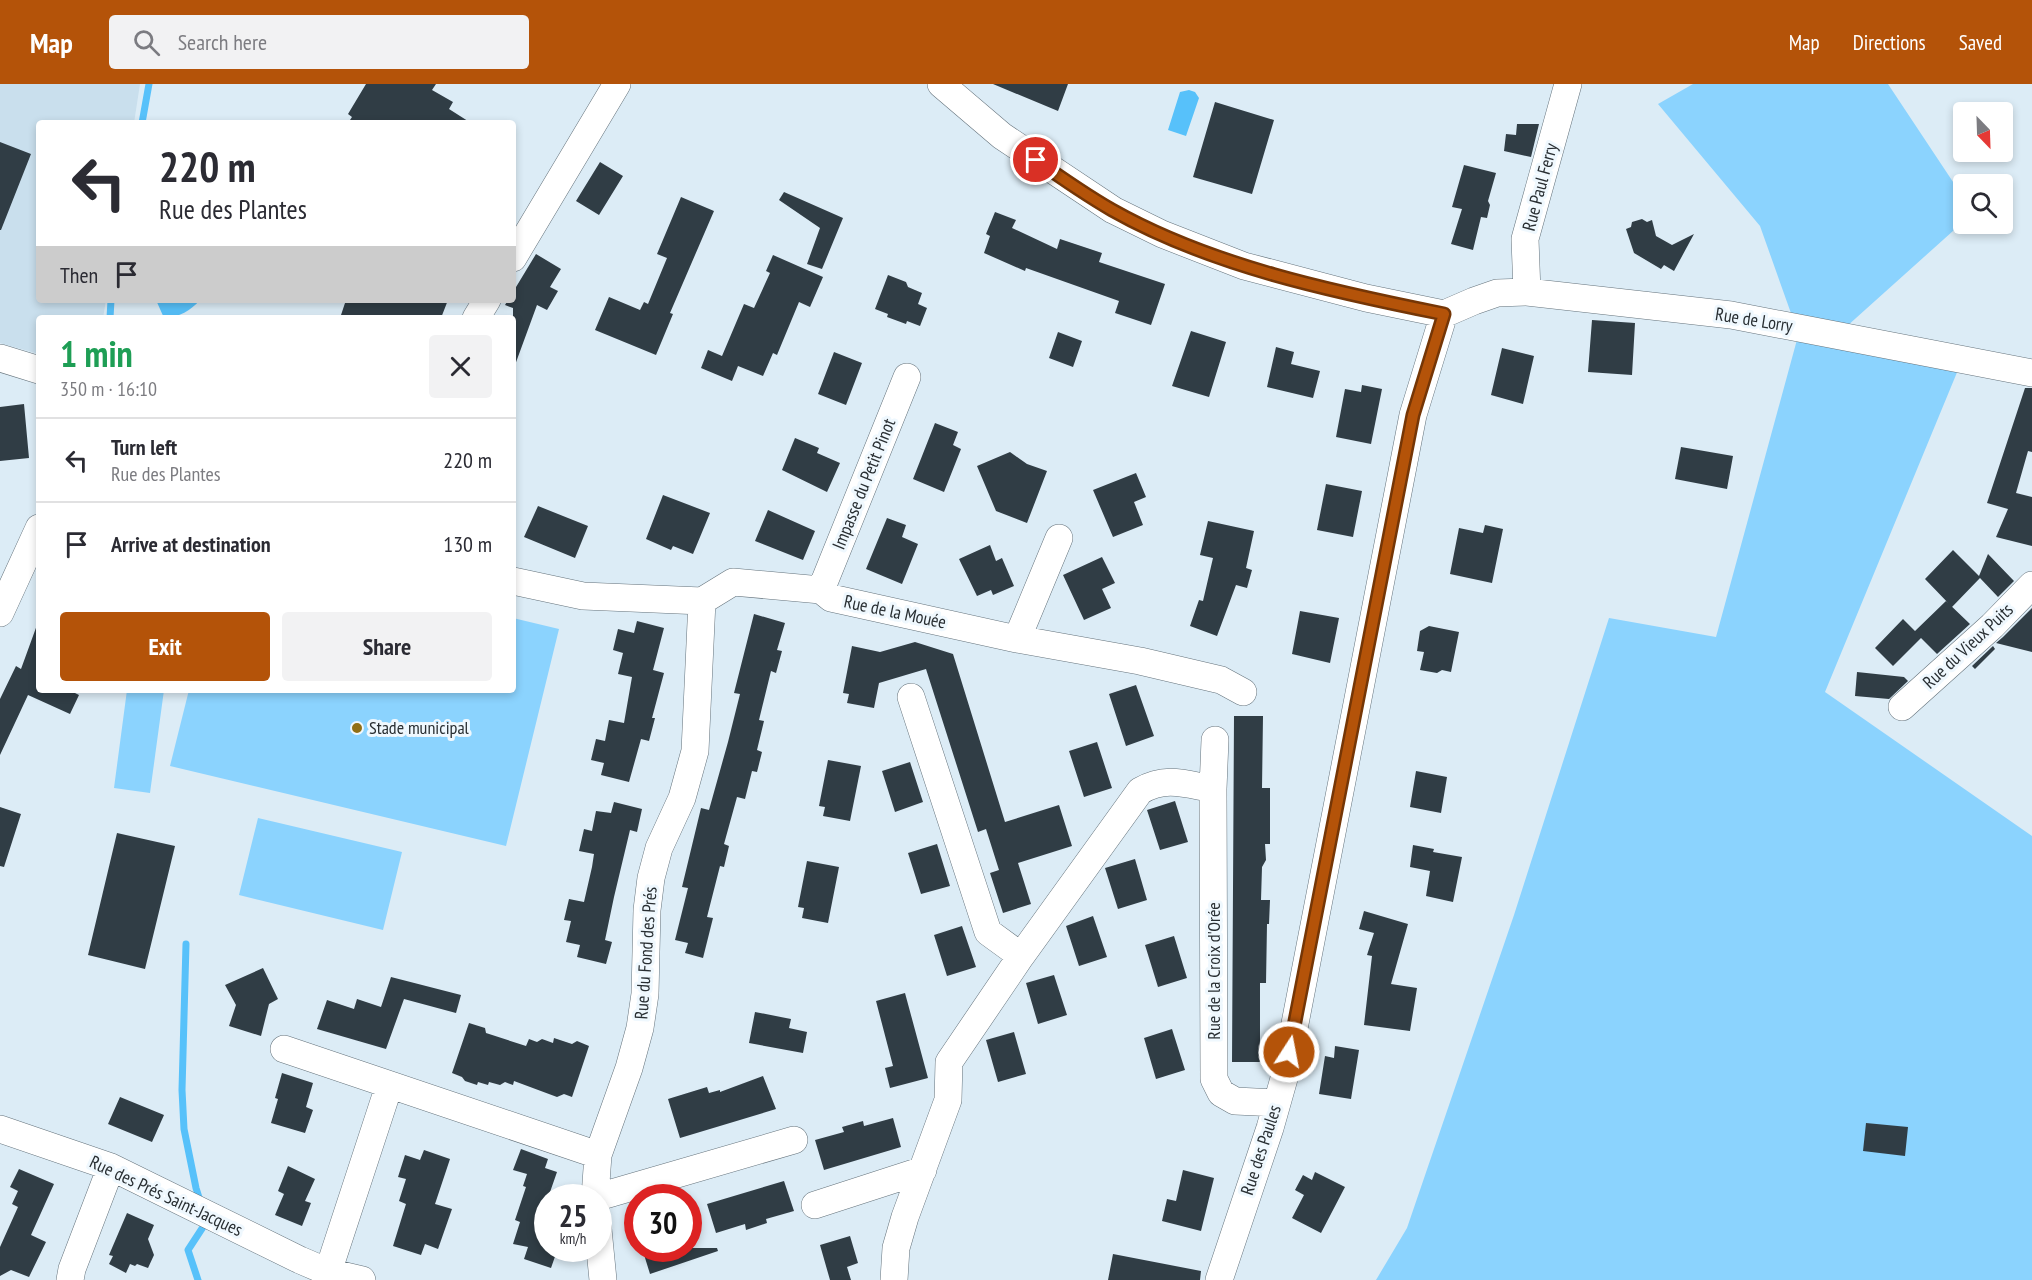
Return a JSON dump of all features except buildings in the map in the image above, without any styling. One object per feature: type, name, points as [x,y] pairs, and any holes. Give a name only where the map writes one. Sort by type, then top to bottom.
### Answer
[{"type":"street","points":[[516,253],[616,84]]},
{"type":"street","points":[[941,84],[1002,136],[1050,170],[1113,210],[1162,234],[1255,269],[1366,298],[1444,314]]},
{"type":"street","name":"Rue Paul Ferry","points":[[1527,292],[1525,239],[1568,84]]},
{"type":"street","name":"Rue de Lorry","points":[[1444,314],[1497,293],[1527,292],[1731,315],[2032,373]]},
{"type":"street","name":"Rue des Paules","points":[[1219,1280],[1285,1075],[1413,415],[1444,314]]},
{"type":"street","points":[[0,358],[36,369]]},
{"type":"street","name":"Impasse du Petit Pinot","points":[[821,590],[907,377]]},
{"type":"street","points":[[0,613],[36,535]]},
{"type":"street","points":[[1017,639],[1059,538]]},
{"type":"street","points":[[516,582],[583,596],[702,601]]},
{"type":"street","name":"Rue de la Mouée","points":[[702,601],[733,582],[821,590],[831,598],[1017,639],[1221,680],[1243,692]]},
{"type":"street","name":"Rue du Vieux Puits","points":[[1902,706],[1992,626],[2032,585]]},
{"type":"street","name":"Rue du Fond des Prés","points":[[597,1184],[598,1155],[629,1068],[640,1028],[645,994],[647,910],[651,878],[659,848],[682,798],[694,751],[702,601]]},
{"type":"street","points":[[911,697],[988,932],[1021,956]]},
{"type":"street","name":"Rue de la Croix d'Orée","points":[[1215,740],[1213,789],[1214,1079],[1221,1093],[1235,1101],[1277,1103]]},
{"type":"street","points":[[894,1280],[896,1248],[905,1217],[948,1100],[949,1062],[1021,956],[1140,791],[1153,783],[1170,781],[1213,789]]},
{"type":"street","points":[[284,1049],[598,1155]]},
{"type":"street","points":[[328,1272],[389,1086]]},
{"type":"street","name":"Rue des Prés Saint-Jacques","points":[[0,1129],[111,1167],[300,1260],[328,1272],[362,1280]]},
{"type":"street","name":"Rue du Fond des Prés","points":[[612,1192],[794,1140]]},
{"type":"street","points":[[70,1280],[72,1269],[111,1167]]},
{"type":"street","points":[[815,1205],[923,1170]]},
{"type":"street","points":[[601,1262],[603,1280]]},
{"type":"shaded area","points":[[0,84],[140,84],[134,120],[36,120],[36,303],[106,303],[104,315],[36,315],[36,353],[0,343]]},
{"type":"shaded area","points":[[1693,84],[1888,84],[1953,182],[1953,231],[1846,327],[1792,316],[1760,226],[1658,104]]},
{"type":"shaded area","points":[[1189,90],[1195,92],[1199,98],[1186,136],[1168,130],[1180,92]]},
{"type":"shaded area","points":[[157,303],[197,303],[184,313],[163,315]]},
{"type":"shaded area","points":[[1798,336],[1958,370],[1825,692],[2032,836],[2032,1280],[1376,1280],[1407,1228],[1514,915],[1609,618],[1716,637]]},
{"type":"shaded area","name":"Stade municipal","points":[[516,619],[559,629],[506,846],[170,766],[188,693],[516,693]]},
{"type":"shaded area","points":[[127,693],[164,693],[150,793],[114,788]]},
{"type":"shaded area","points":[[258,818],[402,852],[383,930],[239,895]]},
{"type":"waterway","points":[[143,120],[149,84]]},
{"type":"waterway","points":[[110,315],[111,303]]},
{"type":"waterway","points":[[186,944],[182,1090],[184,1129],[201,1204]]},
{"type":"waterway","points":[[198,1280],[188,1250],[203,1227]]},
{"type":"place","name":"Stade municipal","points":[[357,728]]},
{"type":"route","points":[[1036,160],[1113,210],[1162,234],[1244,266],[1299,282],[1444,314],[1413,415],[1289,1052]]}]
